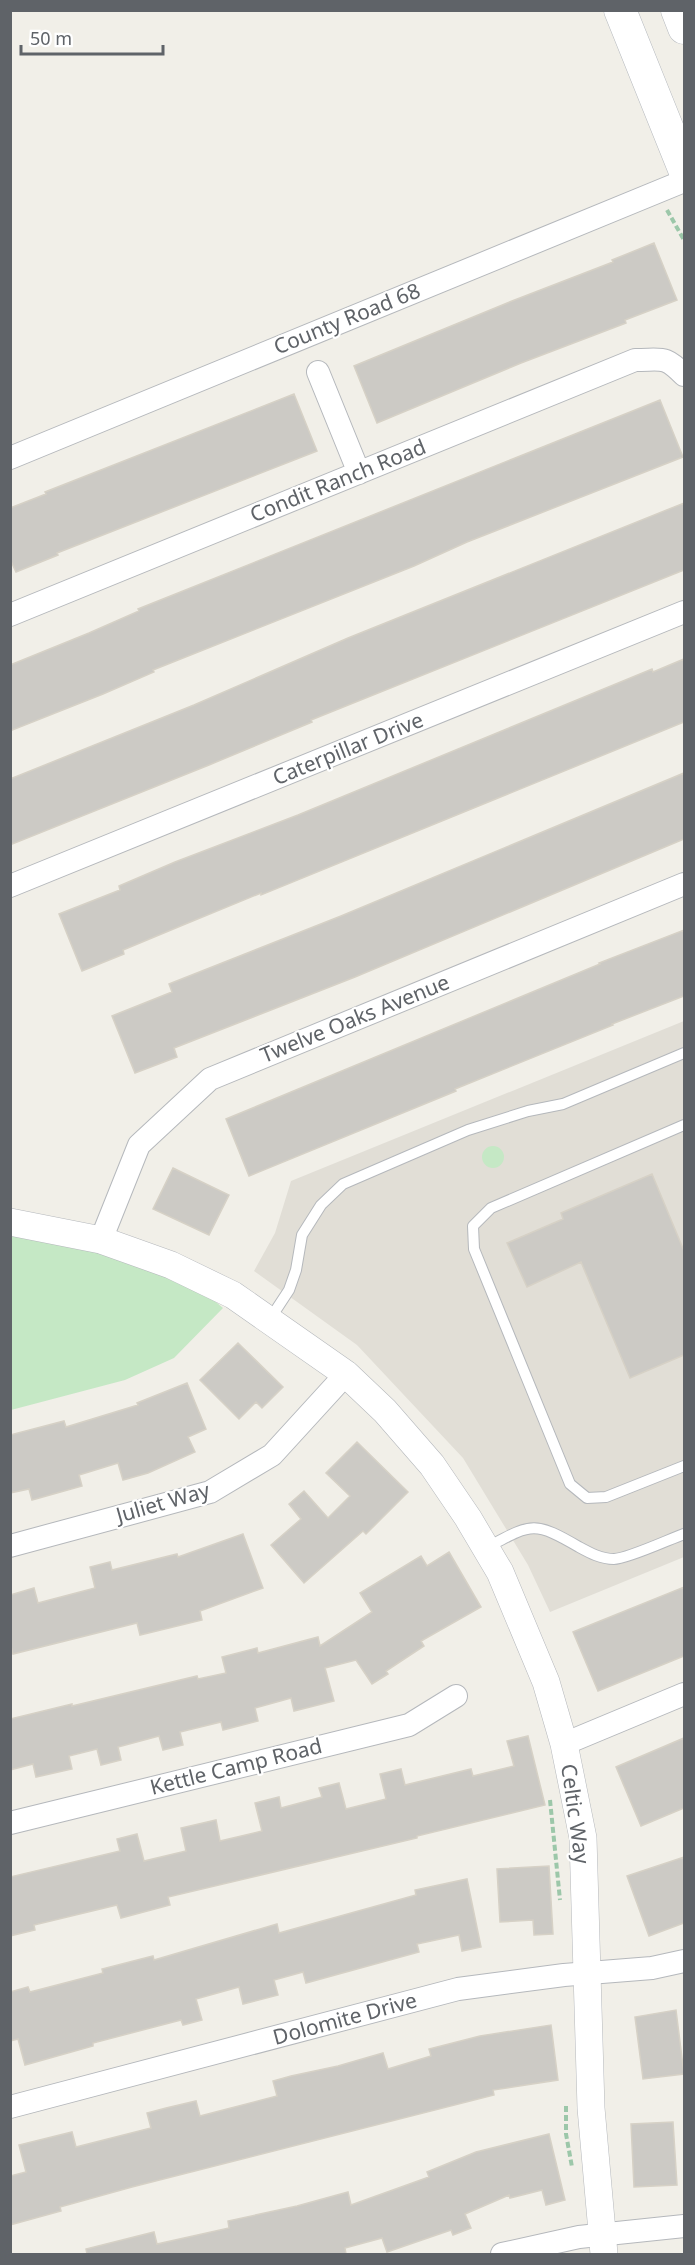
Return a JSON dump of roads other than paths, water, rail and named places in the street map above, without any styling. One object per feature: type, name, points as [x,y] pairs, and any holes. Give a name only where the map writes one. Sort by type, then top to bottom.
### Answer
[{"type":"main road","points":[[620,10],[684,169]]},
{"type":"main road","points":[[677,10],[684,28]]},
{"type":"street","name":"County Road 68","points":[[10,458],[684,181]]},
{"type":"street","name":"Condit Ranch Road","points":[[10,615],[635,360],[676,368]]},
{"type":"street","points":[[318,372],[359,473]]},
{"type":"street","name":"Caterpillar Drive","points":[[10,886],[684,612]]},
{"type":"street","name":"Twelve Oaks Avenue","points":[[101,1240],[140,1145],[210,1079],[684,884]]},
{"type":"street","name":"Celtic Way","points":[[10,1222],[101,1240],[182,1270],[232,1295],[346,1374],[392,1419],[432,1465],[468,1518],[500,1572],[546,1682],[564,1744],[583,1838],[591,2108],[603,2245]]},
{"type":"street","name":"Juliet Way","points":[[10,1546],[210,1492],[273,1455],[346,1374]]},
{"type":"street","points":[[564,1744],[684,1694]]},
{"type":"street","name":"Kettle Camp Road","points":[[10,1823],[409,1725],[456,1696]]},
{"type":"street","name":"Dolomite Drive","points":[[10,2107],[458,1989],[564,1975],[652,1968],[684,1961]]},
{"type":"street","points":[[502,2254],[579,2237],[603,2245],[684,2226]]},
{"type":"lane","points":[[269,1320],[289,1290],[296,1270],[302,1235],[321,1205],[343,1184],[468,1130],[528,1111],[563,1104],[684,1053]]},
{"type":"lane","points":[[684,1125],[491,1208],[473,1226],[474,1249],[570,1484],[587,1498],[606,1497],[684,1466]]},
{"type":"lane","points":[[486,1548],[520,1530],[538,1527],[561,1536],[595,1556],[616,1559],[684,1534]]}]
